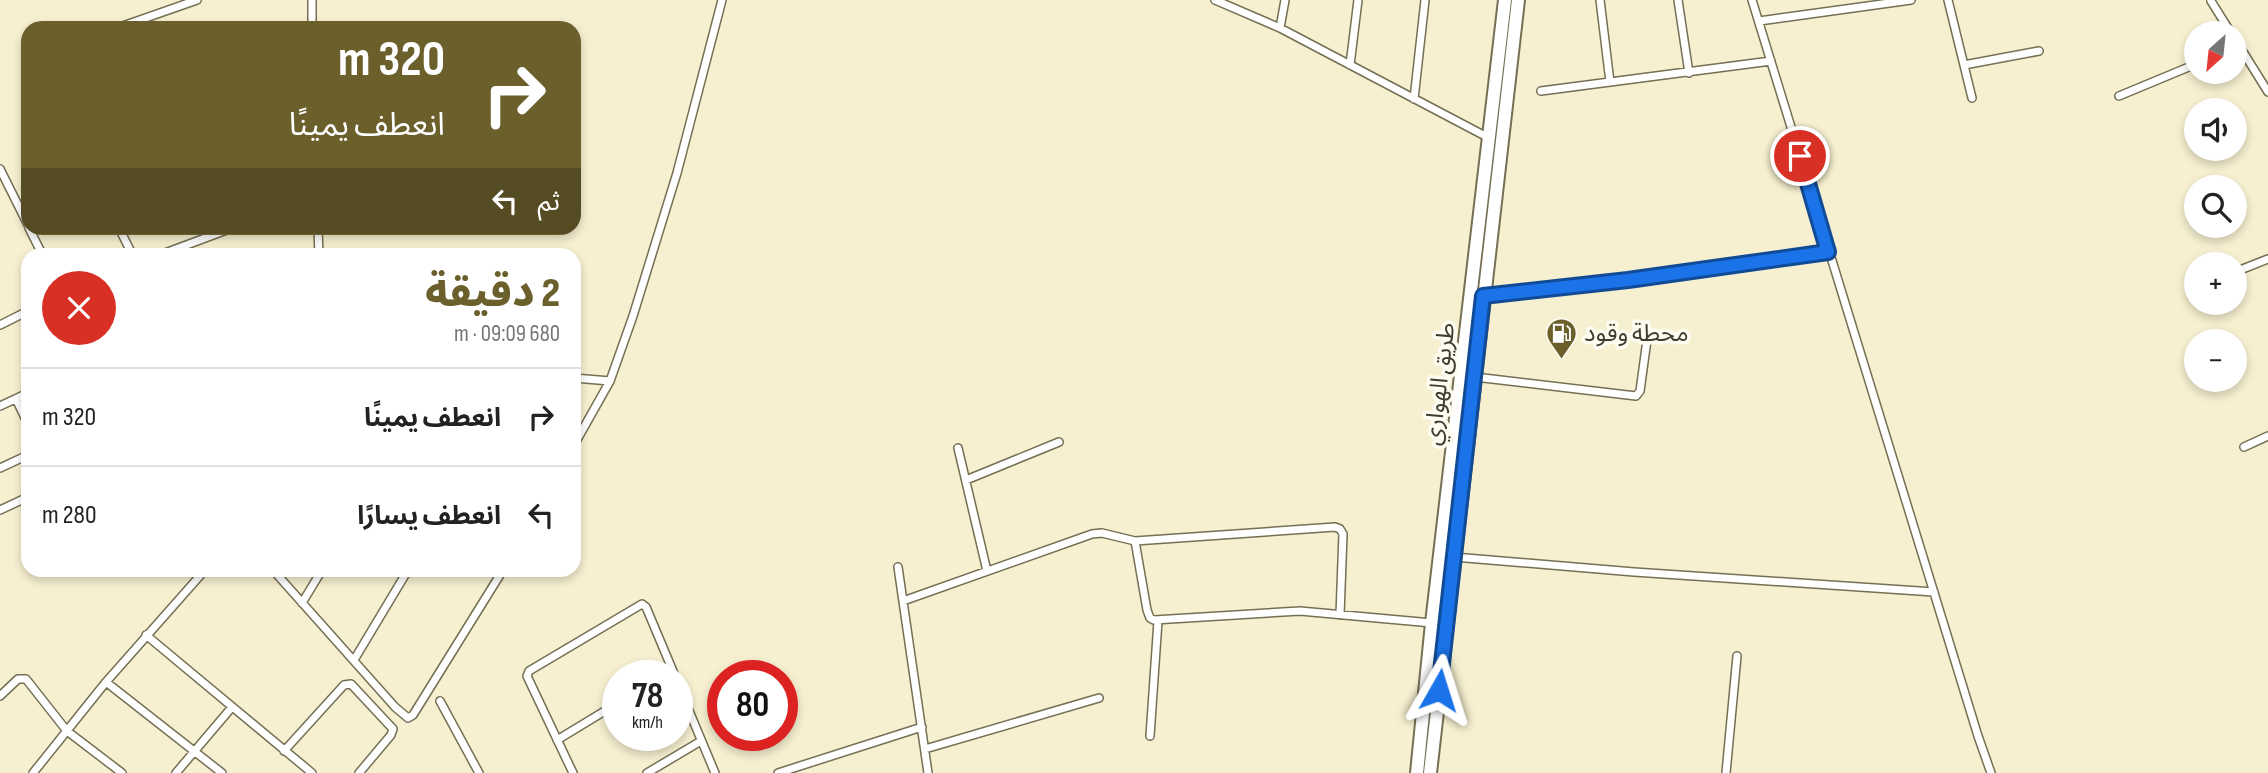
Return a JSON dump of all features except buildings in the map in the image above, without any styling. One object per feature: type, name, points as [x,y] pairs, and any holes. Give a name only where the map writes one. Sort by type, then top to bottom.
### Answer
[{"type":"highway","name":"طريق الهواري","points":[[1417,773],[1505,0]]},
{"type":"highway","name":"طريق الهواري","points":[[1430,773],[1518,0]]},
{"type":"street","points":[[137,21],[197,0]]},
{"type":"street","points":[[312,0],[312,21]]},
{"type":"street","points":[[581,433],[610,381],[633,316],[677,173],[722,0]]},
{"type":"street","points":[[1215,0],[1280,29],[1489,139]]},
{"type":"street","points":[[1280,29],[1285,0]]},
{"type":"street","points":[[1350,65],[1358,0]]},
{"type":"street","points":[[1414,99],[1425,0]]},
{"type":"street","points":[[1600,0],[1610,82]]},
{"type":"street","points":[[1678,0],[1689,72]]},
{"type":"street","points":[[1752,0],[1991,773]]},
{"type":"street","points":[[1759,21],[1911,0]]},
{"type":"street","points":[[1948,0],[1972,98]]},
{"type":"street","points":[[2211,1],[2224,21]]},
{"type":"street","points":[[1964,65],[2039,51]]},
{"type":"street","points":[[2247,60],[2268,92]]},
{"type":"street","points":[[1541,91],[1771,61]]},
{"type":"street","points":[[2119,96],[2184,69]]},
{"type":"street","points":[[1,173],[21,211]]},
{"type":"street","points":[[178,248],[213,235]]},
{"type":"street","points":[[1483,296],[1674,274],[1828,252]]},
{"type":"street","points":[[2247,267],[2268,259]]},
{"type":"street","points":[[0,325],[21,314]]},
{"type":"street","points":[[1474,377],[1636,396],[1640,391],[1647,340]]},
{"type":"street","points":[[581,379],[610,381]]},
{"type":"street","points":[[0,406],[21,396]]},
{"type":"street","points":[[16,398],[21,409]]},
{"type":"street","points":[[2244,447],[2268,436]]},
{"type":"street","points":[[966,480],[1059,442]]},
{"type":"street","points":[[958,448],[987,571]]},
{"type":"street","points":[[0,468],[21,458]]},
{"type":"street","points":[[0,510],[21,500]]},
{"type":"street","points":[[903,601],[1097,533],[1135,541],[1335,527],[1343,534],[1340,615]]},
{"type":"street","points":[[1135,541],[1147,610],[1150,618],[1158,621],[1300,611],[1432,623]]},
{"type":"street","points":[[1454,557],[1934,592]]},
{"type":"street","points":[[898,567],[929,773]]},
{"type":"street","points":[[33,773],[106,682],[199,577]]},
{"type":"street","points":[[279,577],[402,715],[408,718],[413,715],[499,577]]},
{"type":"street","points":[[302,603],[318,577]]},
{"type":"street","points":[[354,660],[404,577]]},
{"type":"street","points":[[573,773],[527,676],[528,672],[640,604],[646,607],[668,660]]},
{"type":"street","points":[[1150,736],[1158,621]]},
{"type":"street","points":[[146,635],[312,773]]},
{"type":"street","points":[[1726,773],[1737,656]]},
{"type":"street","points":[[0,696],[18,680],[26,679],[67,731],[122,773]]},
{"type":"street","points":[[106,682],[222,773]]},
{"type":"street","points":[[284,751],[344,685],[351,684],[393,729],[359,773]]},
{"type":"street","points":[[925,748],[1099,698]]},
{"type":"street","points":[[440,701],[479,773]]},
{"type":"street","points":[[176,773],[232,707]]},
{"type":"street","points":[[557,740],[602,713]]},
{"type":"street","points":[[693,721],[715,773]]},
{"type":"street","points":[[778,773],[922,727]]},
{"type":"street","points":[[647,773],[701,741]]},
{"type":"place","name":"محطة وقود","points":[[1561,360]]},
{"type":"route","points":[[1439,690],[1483,296],[1628,280],[1828,252],[1800,156]]}]
